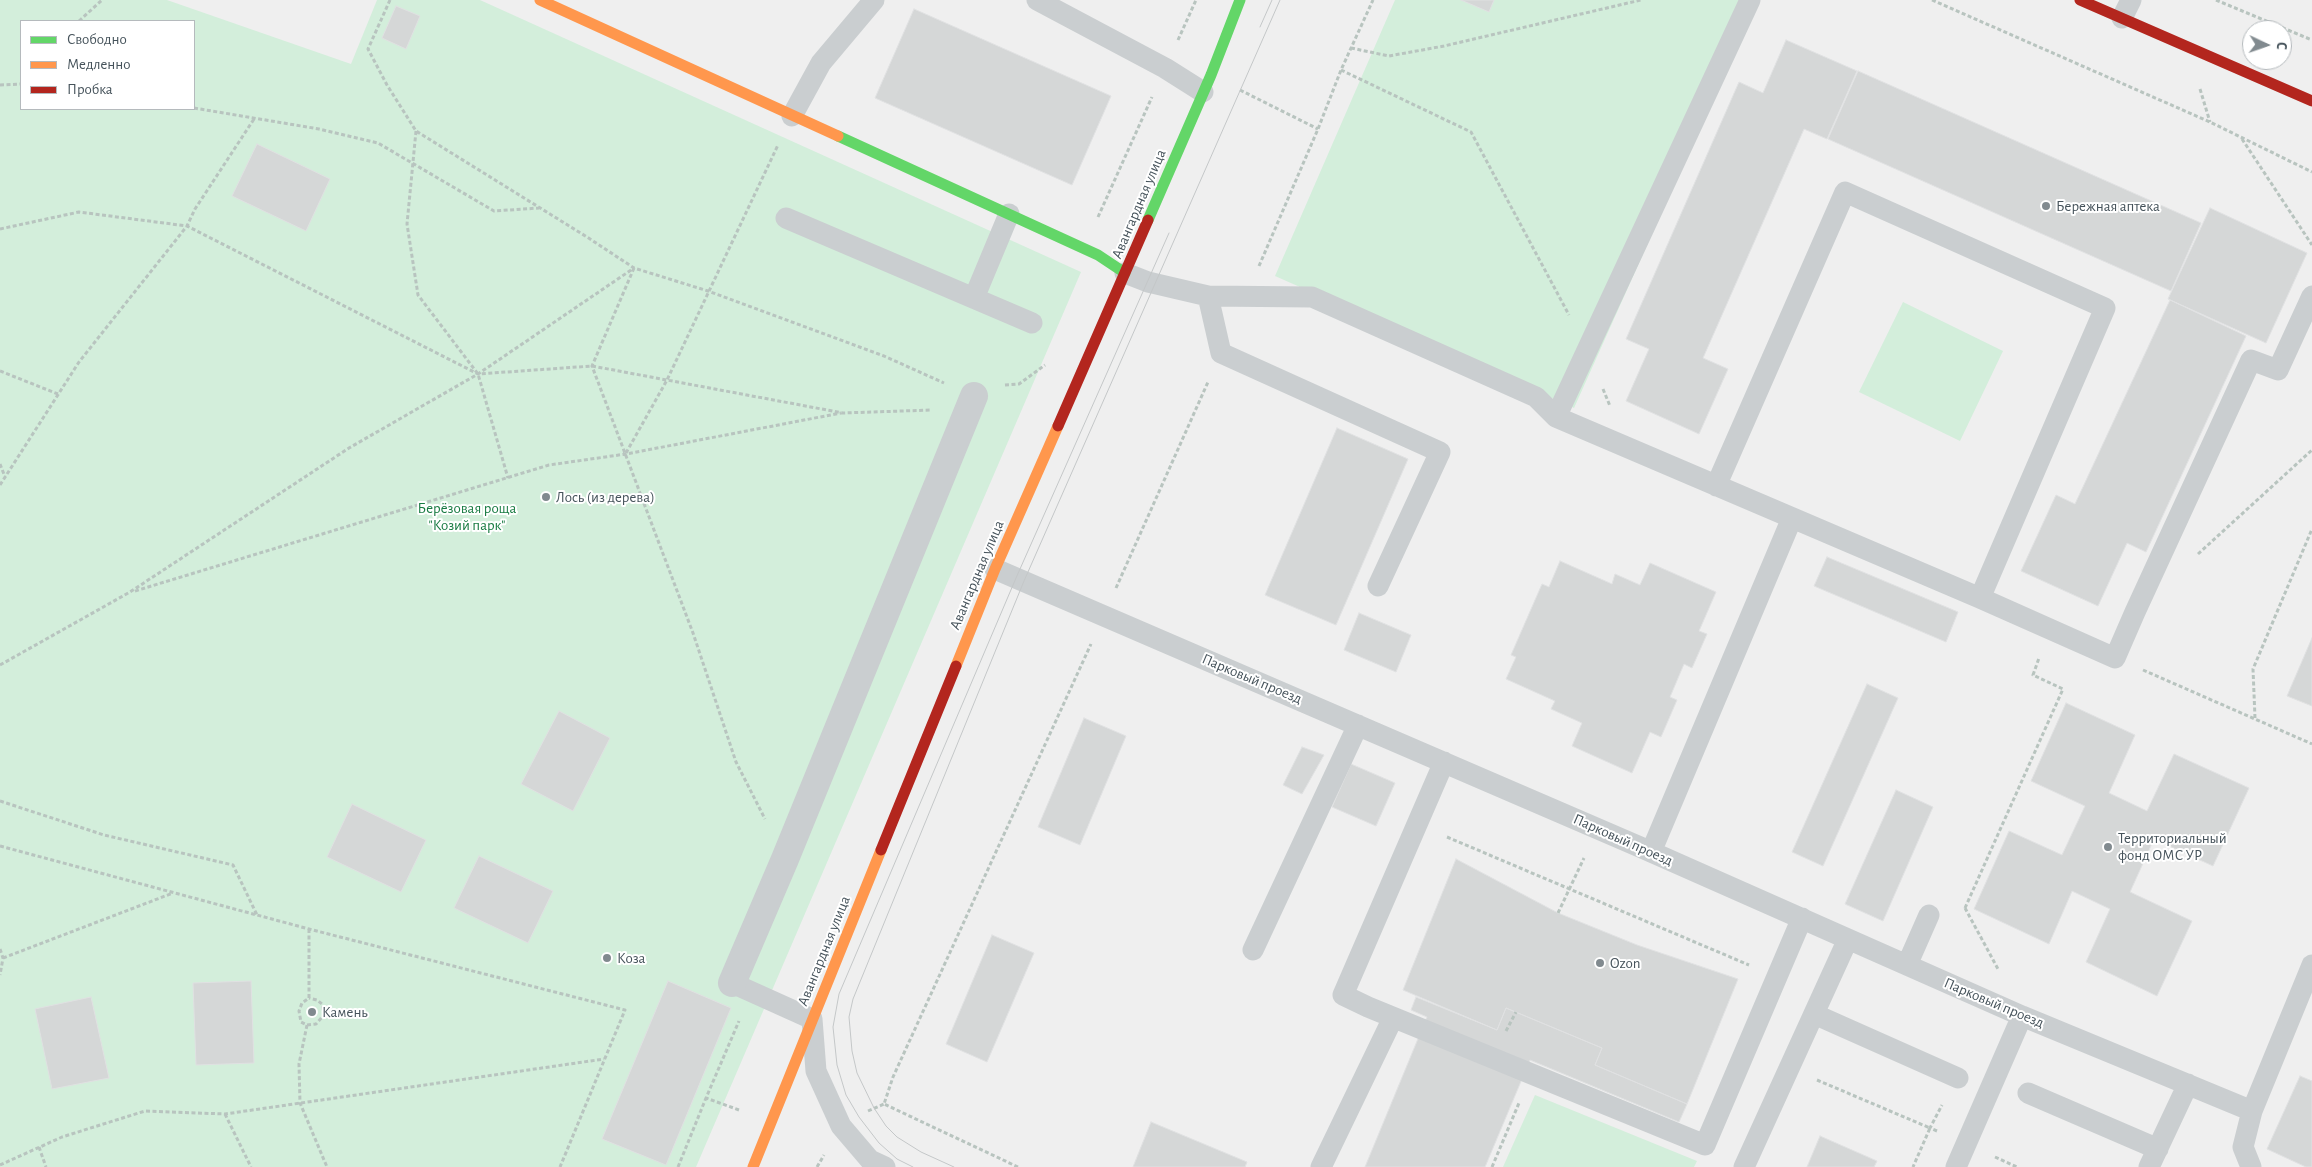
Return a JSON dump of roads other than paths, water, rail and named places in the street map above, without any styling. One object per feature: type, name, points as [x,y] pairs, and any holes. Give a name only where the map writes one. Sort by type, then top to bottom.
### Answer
[{"type":"street","points":[[540,0],[1098,255],[1125,273]]},
{"type":"street","name":"Авангардная улица","points":[[752,1167],[995,569],[1207,83],[1240,0]]},
{"type":"street","points":[[2080,0],[2126,9],[2187,45],[2312,102]]},
{"type":"street","points":[[732,983],[785,859],[974,396]]},
{"type":"lane","points":[[792,116],[821,62],[874,0]]},
{"type":"lane","points":[[1037,0],[1165,68],[1207,83]]},
{"type":"lane","points":[[1556,417],[1750,0]]},
{"type":"lane","points":[[1716,486],[1845,192],[2105,308],[1980,598]]},
{"type":"lane","points":[[974,298],[1009,214]]},
{"type":"lane","points":[[786,218],[1032,322]]},
{"type":"lane","points":[[1125,273],[1148,282],[1208,296],[1312,297],[1536,397],[1556,417],[1980,598],[2115,658],[2251,360],[2278,370],[2312,296]]},
{"type":"lane","points":[[1208,296],[1221,352],[1440,452],[1378,586]]},
{"type":"lane","points":[[1651,852],[1792,518]]},
{"type":"lane","name":"Парковый проезд","points":[[995,569],[1651,852],[2022,1016],[2252,1111]]},
{"type":"lane","points":[[1253,950],[1339,762],[1358,725]]},
{"type":"lane","points":[[1444,762],[1343,995],[1368,1007],[1705,1145],[1802,918]]},
{"type":"lane","points":[[1907,965],[1929,915]]},
{"type":"lane","points":[[1744,1167],[1848,939]]},
{"type":"lane","points":[[2251,1167],[2244,1147],[2252,1111],[2310,977]]},
{"type":"lane","points":[[732,983],[812,1019],[816,1071],[841,1126],[870,1160],[885,1167]]},
{"type":"lane","points":[[1814,1014],[1958,1078]]},
{"type":"lane","points":[[1956,1167],[2022,1016]]},
{"type":"lane","points":[[1321,1167],[1390,1024]]},
{"type":"lane","points":[[2028,1093],[2153,1158],[2188,1084]]},
{"type":"tram line","points":[[1260,27],[1272,0]]},
{"type":"tram line","points":[[954,1167],[921,1152],[897,1137],[886,1126],[874,1108],[857,1073],[852,1051],[849,1017],[853,999],[1024,581],[1280,0]]},
{"type":"tram line","points":[[913,1167],[897,1159],[879,1143],[859,1117],[846,1095],[837,1065],[833,1027],[839,994],[1016,578],[1169,233]]},
{"type":"place","name":"Бережная аптека","points":[[2046,206]]},
{"type":"place","name":"Лось (из дерева)","points":[[546,497]]},
{"type":"place","name":"Территориальный фонд ОМС УР","points":[[2108,847]]},
{"type":"place","name":"Коза","points":[[607,958]]},
{"type":"place","name":"Ozon","points":[[1600,963]]},
{"type":"place","name":"Камень","points":[[312,1012]]},
{"type":"park label","name":"Берёзовая роща \"Козий парк\"","points":[[467,516]]}]
